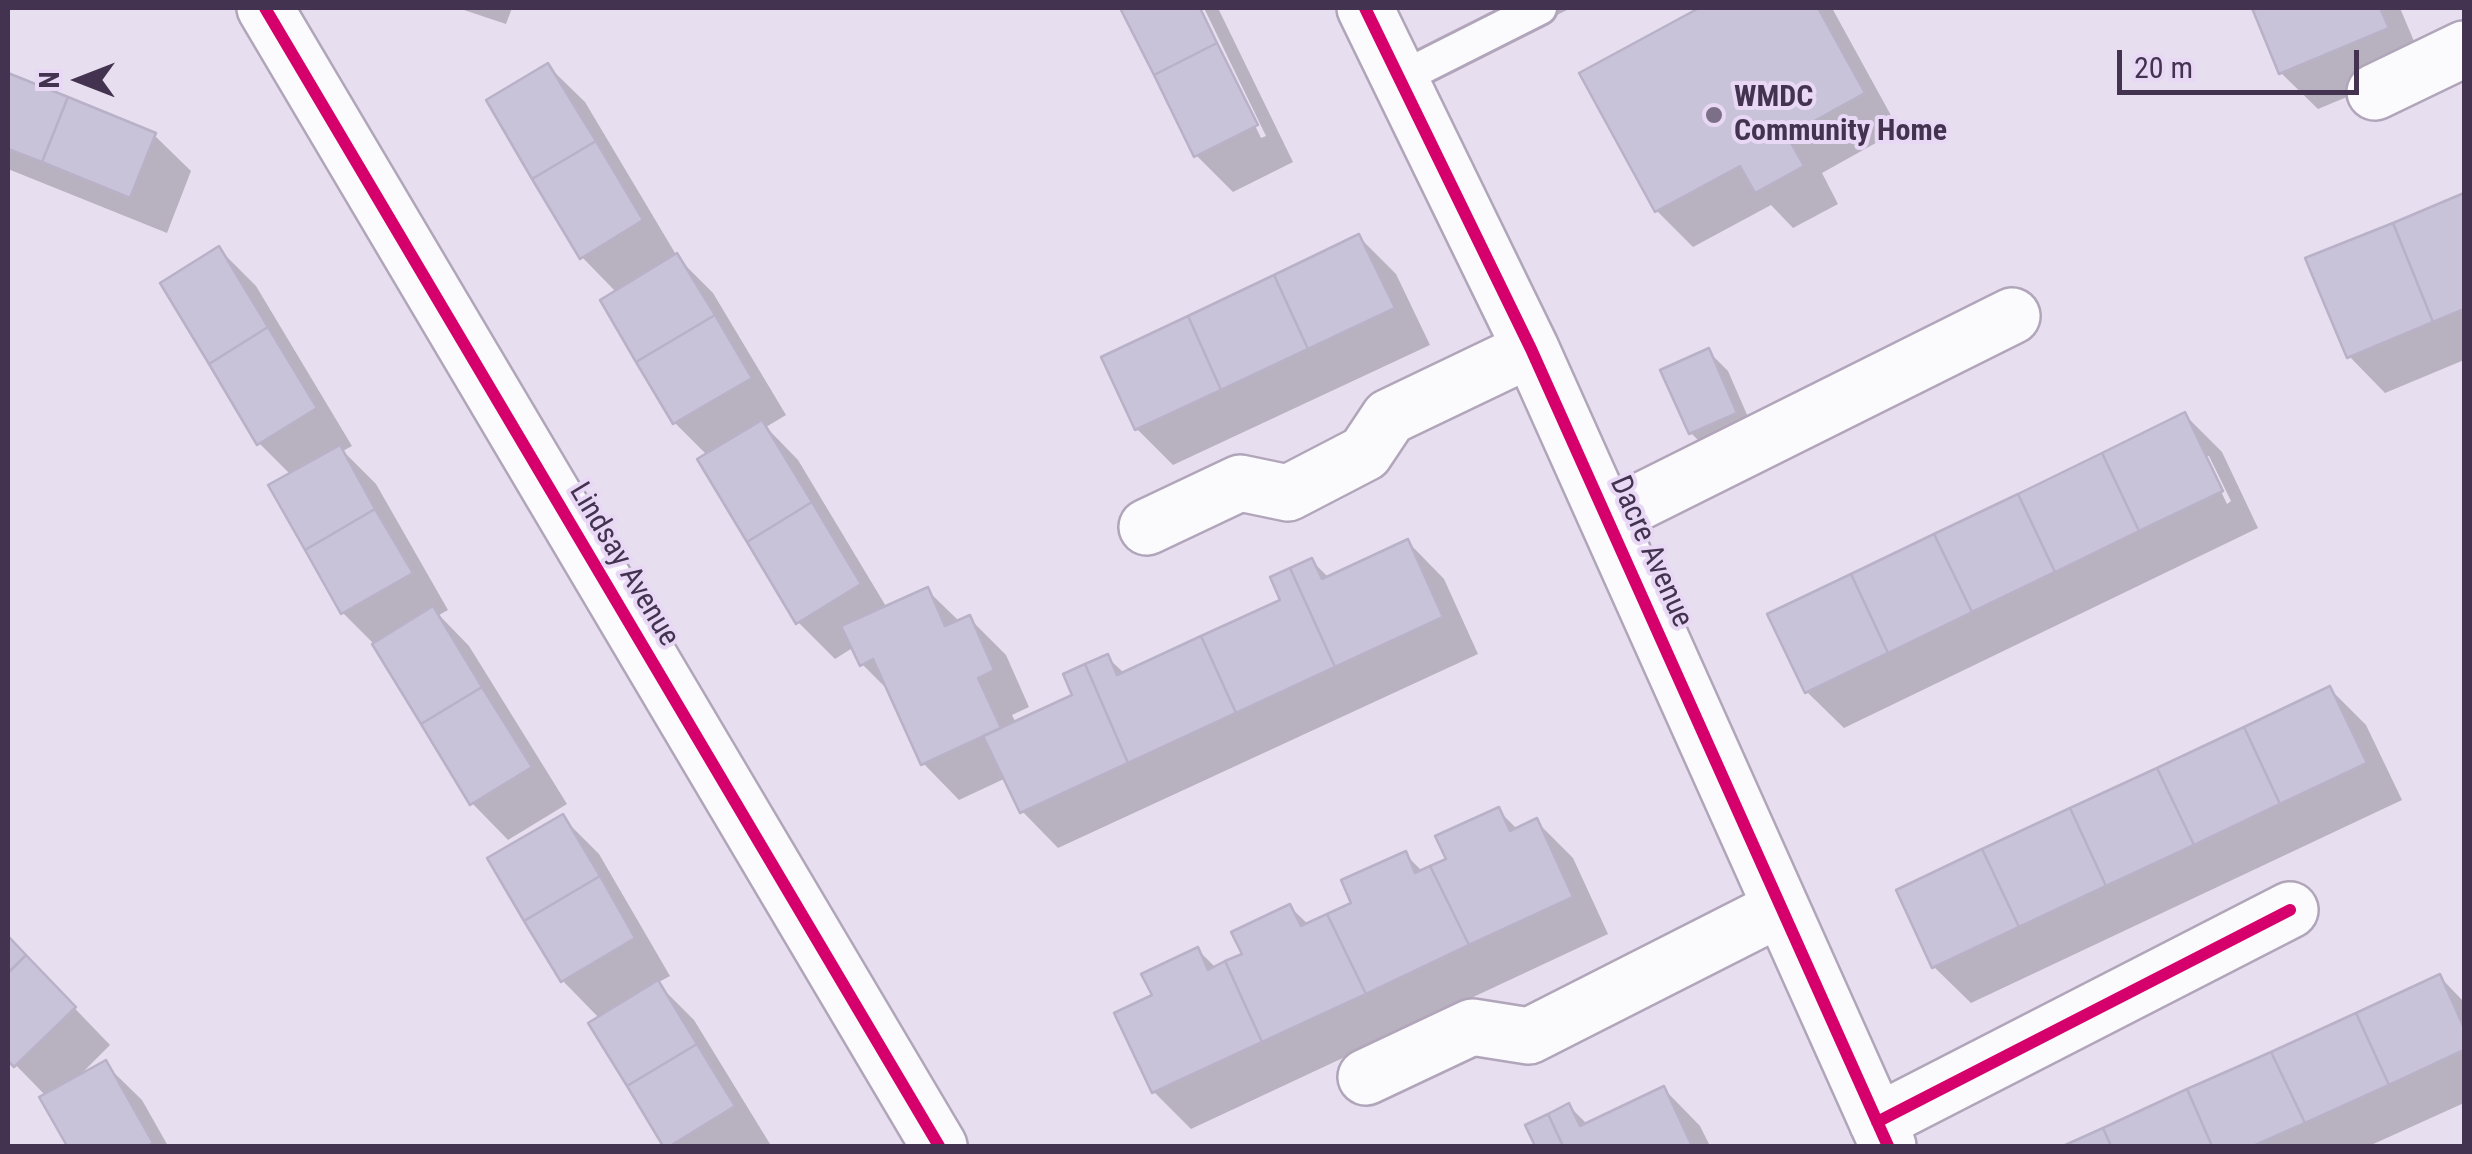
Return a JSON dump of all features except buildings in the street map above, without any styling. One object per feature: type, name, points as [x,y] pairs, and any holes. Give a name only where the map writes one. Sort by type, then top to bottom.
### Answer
[{"type":"street","name":"Lindsay Avenue","points":[[265,8],[940,1146]]},
{"type":"street","name":"Dacre Avenue","points":[[1365,8],[1532,349],[1882,1134],[2290,910]]},
{"type":"street","points":[[2375,92],[2464,49]]},
{"type":"street","name":"Dacre Avenue","points":[[1607,518],[2012,316]]},
{"type":"street","points":[[1147,526],[1240,483],[1288,493],[1365,453],[1389,417],[1532,349]]},
{"type":"street","points":[[1366,1077],[1472,1027],[1529,1036],[1780,908]]},
{"type":"lane","points":[[1402,78],[1540,8]]},
{"type":"cycle path","points":[[265,8],[939,1146]]},
{"type":"cycle path","points":[[1365,8],[1531,349],[1888,1146]]},
{"type":"cycle path","points":[[1877,1122],[2290,910]]},
{"type":"place","name":"WMDC Community Home","points":[[1714,115]]}]
